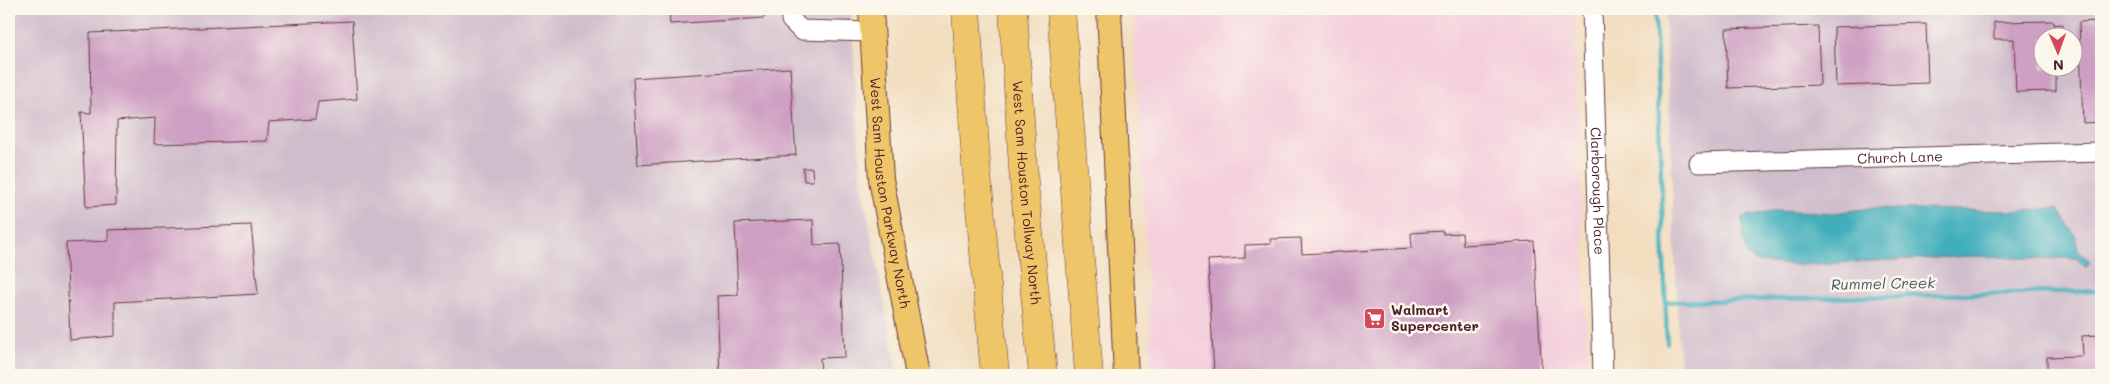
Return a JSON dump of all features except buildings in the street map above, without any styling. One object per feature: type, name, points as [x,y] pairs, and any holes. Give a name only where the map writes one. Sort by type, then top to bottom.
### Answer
[{"type":"highway","points":[[966,9],[978,182],[995,375]]},
{"type":"highway","name":"West Sam Houston Tollway North","points":[[1012,9],[1024,183],[1042,375]]},
{"type":"highway","points":[[1061,9],[1089,375]]},
{"type":"main road","points":[[1109,9],[1126,375]]},
{"type":"main road","name":"West Sam Houston Parkway North","points":[[871,20],[881,178],[918,375]]},
{"type":"street","points":[[791,9],[792,20],[802,30],[871,20]]},
{"type":"street","name":"Clarborough Place","points":[[1592,9],[1603,375]]},
{"type":"street","name":"Church Lane","points":[[1699,163],[2101,152]]},
{"type":"shaded area","points":[[9,9],[851,9],[861,181],[898,375],[9,375]]},
{"type":"shaded area","points":[[1134,9],[1574,9],[1588,375],[1152,375]]},
{"type":"shaded area","points":[[1665,9],[2101,9],[2101,375],[1680,375]]},
{"type":"water","points":[[1870,208],[2009,211],[2057,208],[2076,237],[2078,250],[2090,261],[2086,268],[2076,258],[2041,259],[1971,256],[1797,265],[1757,262],[1747,255],[1743,238],[1742,217],[1778,210],[1834,213]]},
{"type":"waterway","points":[[1655,9],[1667,343]]},
{"type":"waterway","name":"Rummel Creek","points":[[1665,302],[2101,291]]},
{"type":"place","name":"Walmart Supercenter","points":[[1375,318]]}]
